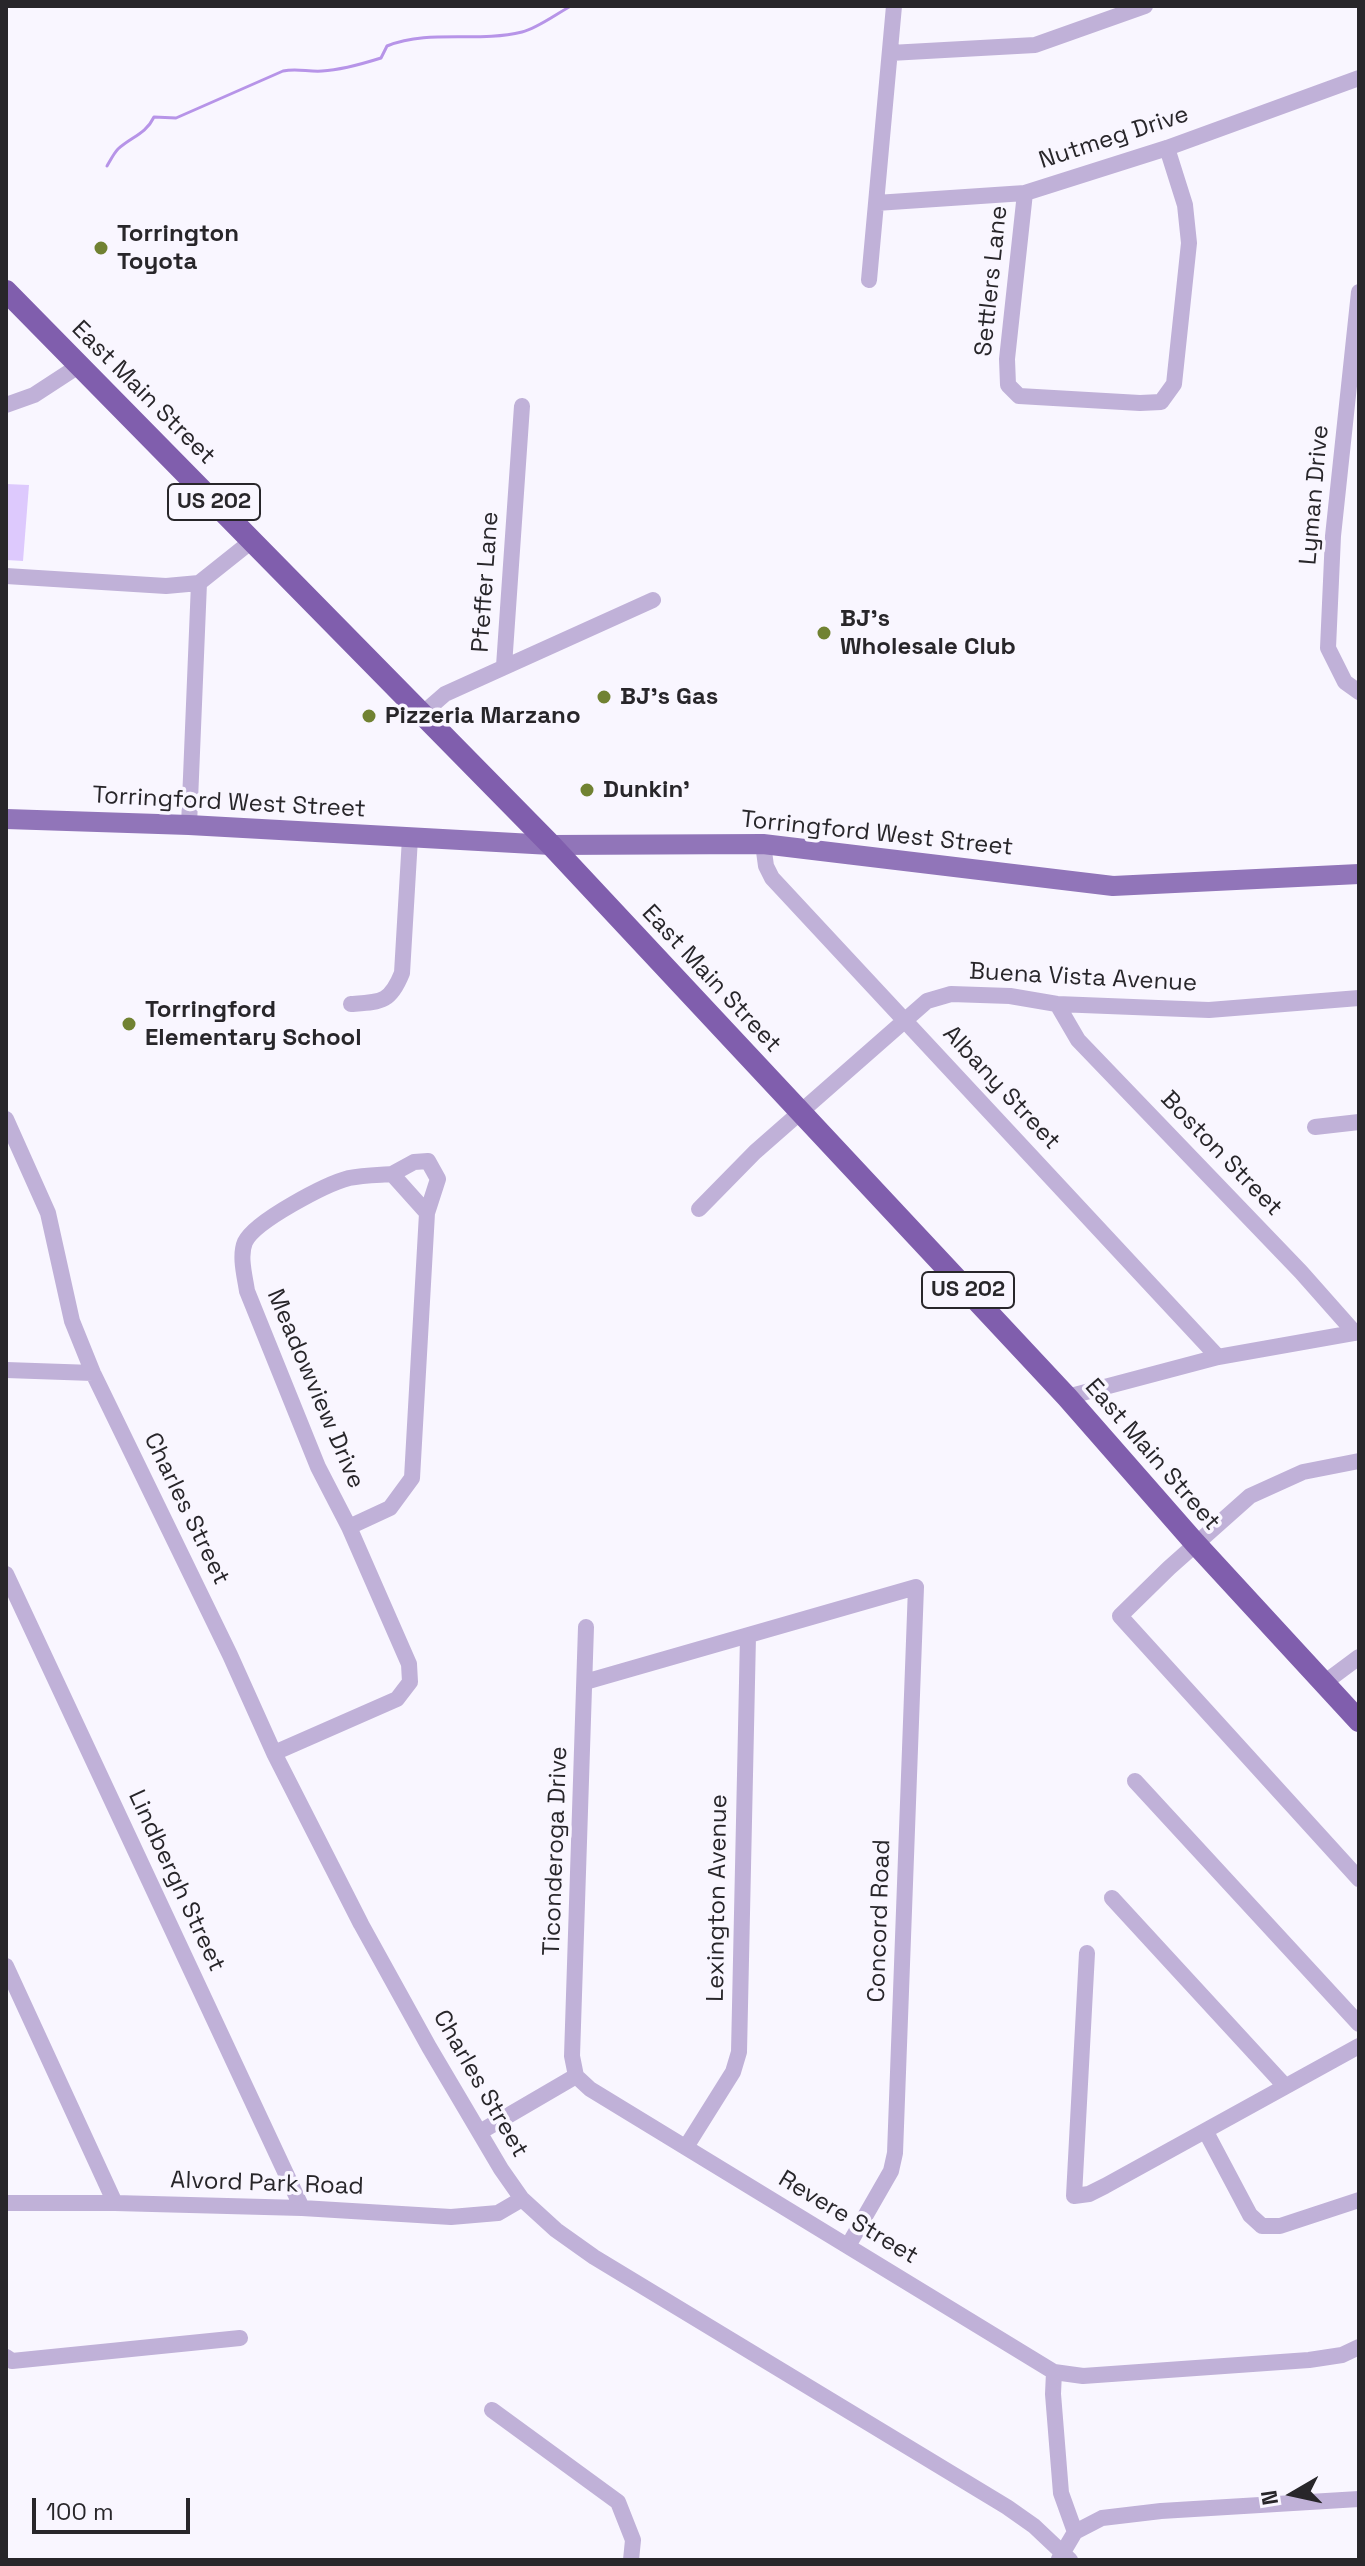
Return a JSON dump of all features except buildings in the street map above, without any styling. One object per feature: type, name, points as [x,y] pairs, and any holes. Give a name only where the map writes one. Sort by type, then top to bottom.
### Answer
[{"type":"highway","name":"East Main Street","points":[[6,291],[551,845],[1067,1397],[1195,1543],[1359,1721]]},
{"type":"main road","name":"Torringford West Street","points":[[6,819],[189,825],[551,845],[763,844],[1113,886],[1359,874]]},
{"type":"street","points":[[869,280],[894,6]]},
{"type":"street","points":[[890,53],[1035,45],[1145,6]]},
{"type":"street","name":"Nutmeg Drive","points":[[876,203],[1025,193],[1167,148],[1359,78]]},
{"type":"street","name":"Settlers Lane","points":[[1025,193],[1007,359],[1008,385],[1019,396],[1161,402],[1174,384],[1189,243],[1185,205],[1167,148]]},
{"type":"street","name":"Lyman Drive","points":[[1359,292],[1333,536],[1328,648],[1345,682],[1359,692]]},
{"type":"street","points":[[6,405],[34,395],[80,365]]},
{"type":"street","name":"Pfeffer Lane","points":[[422,714],[445,694],[504,666],[522,406]]},
{"type":"street","points":[[6,576],[166,586],[199,583],[253,540]]},
{"type":"street","points":[[189,825],[199,583]]},
{"type":"street","points":[[504,666],[653,600]]},
{"type":"street","points":[[351,1004],[381,1002],[395,990],[402,973],[410,838]]},
{"type":"street","name":"Albany Street","points":[[763,844],[766,866],[772,878],[1218,1357]]},
{"type":"street","name":"Buena Vista Avenue","points":[[699,1209],[799,1113],[927,1001],[951,994],[1010,996],[1057,1004],[1209,1010],[1359,998]]},
{"type":"street","name":"Boston Street","points":[[1057,1004],[1078,1040],[1357,1333]]},
{"type":"street","name":"Charles Street","points":[[6,1119],[48,1213],[72,1321],[93,1373],[230,1655],[274,1753],[361,1924],[429,2047],[522,2199],[556,2230],[594,2257],[1007,2507],[1034,2526],[1064,2557],[1075,2532]]},
{"type":"street","points":[[1315,1127],[1359,1122]]},
{"type":"street","name":"Meadowview Drive","points":[[274,1753],[397,1699],[410,1682],[409,1664],[349,1527],[318,1467],[247,1291],[243,1265],[245,1242],[260,1226],[320,1188],[352,1177],[392,1174],[414,1162],[428,1161],[438,1179],[427,1213],[412,1478],[390,1508],[349,1527]]},
{"type":"street","points":[[392,1174],[427,1213]]},
{"type":"street","points":[[1067,1397],[1218,1357],[1357,1333]]},
{"type":"street","points":[[6,1370],[93,1373]]},
{"type":"street","points":[[1359,1461],[1303,1472],[1250,1496],[1195,1543],[1120,1616],[1359,1879]]},
{"type":"street","name":"Lindbergh Street","points":[[6,1574],[302,2208]]},
{"type":"street","name":"Concord Road","points":[[748,1636],[916,1587],[895,2153],[891,2171],[848,2246]]},
{"type":"street","name":"Ticonderoga Drive","points":[[576,2076],[572,2056],[586,1627]]},
{"type":"street","points":[[585,1682],[748,1636]]},
{"type":"street","name":"Lexington Avenue","points":[[686,2147],[733,2072],[739,2052],[748,1636]]},
{"type":"street","points":[[1324,1683],[1359,1657]]},
{"type":"street","points":[[1135,1781],[1359,2024]]},
{"type":"street","points":[[1112,1898],[1285,2086]]},
{"type":"street","points":[[1087,1953],[1074,2196],[1089,2194],[1105,2186],[1359,2046]]},
{"type":"street","points":[[6,1966],[115,2203]]},
{"type":"street","points":[[480,2132],[576,2076]]},
{"type":"street","name":"Revere Street","points":[[576,2076],[590,2089],[1054,2372]]},
{"type":"street","points":[[1206,2132],[1250,2215],[1262,2226],[1280,2226],[1359,2200]]},
{"type":"street","name":"Alvord Park Road","points":[[6,2203],[302,2208],[451,2217],[498,2213],[522,2199]]},
{"type":"street","points":[[6,2357],[12,2361],[240,2338]]},
{"type":"street","points":[[1359,2347],[1342,2355],[1309,2360],[1083,2376],[1054,2372],[1061,2493],[1075,2532],[1115,2515],[1359,2499]]},
{"type":"street","points":[[492,2410],[618,2502],[633,2540],[631,2560]]},
{"type":"shaded area","points":[[6,484],[29,485],[23,561],[6,560]]},
{"type":"waterway","points":[[107,166],[118,149],[143,131],[154,117],[176,118],[283,71],[322,71],[352,66],[381,58],[387,46],[420,38],[522,32],[571,6]]},
{"type":"place","name":"Torrington Toyota","points":[[101,248]]},
{"type":"place","name":"BJ's Wholesale Club","points":[[824,633]]},
{"type":"place","name":"BJ's Gas","points":[[604,697]]},
{"type":"place","name":"Pizzeria Marzano","points":[[369,716]]},
{"type":"place","name":"Dunkin'","points":[[587,790]]},
{"type":"place","name":"Torringford Elementary School","points":[[129,1024]]}]
